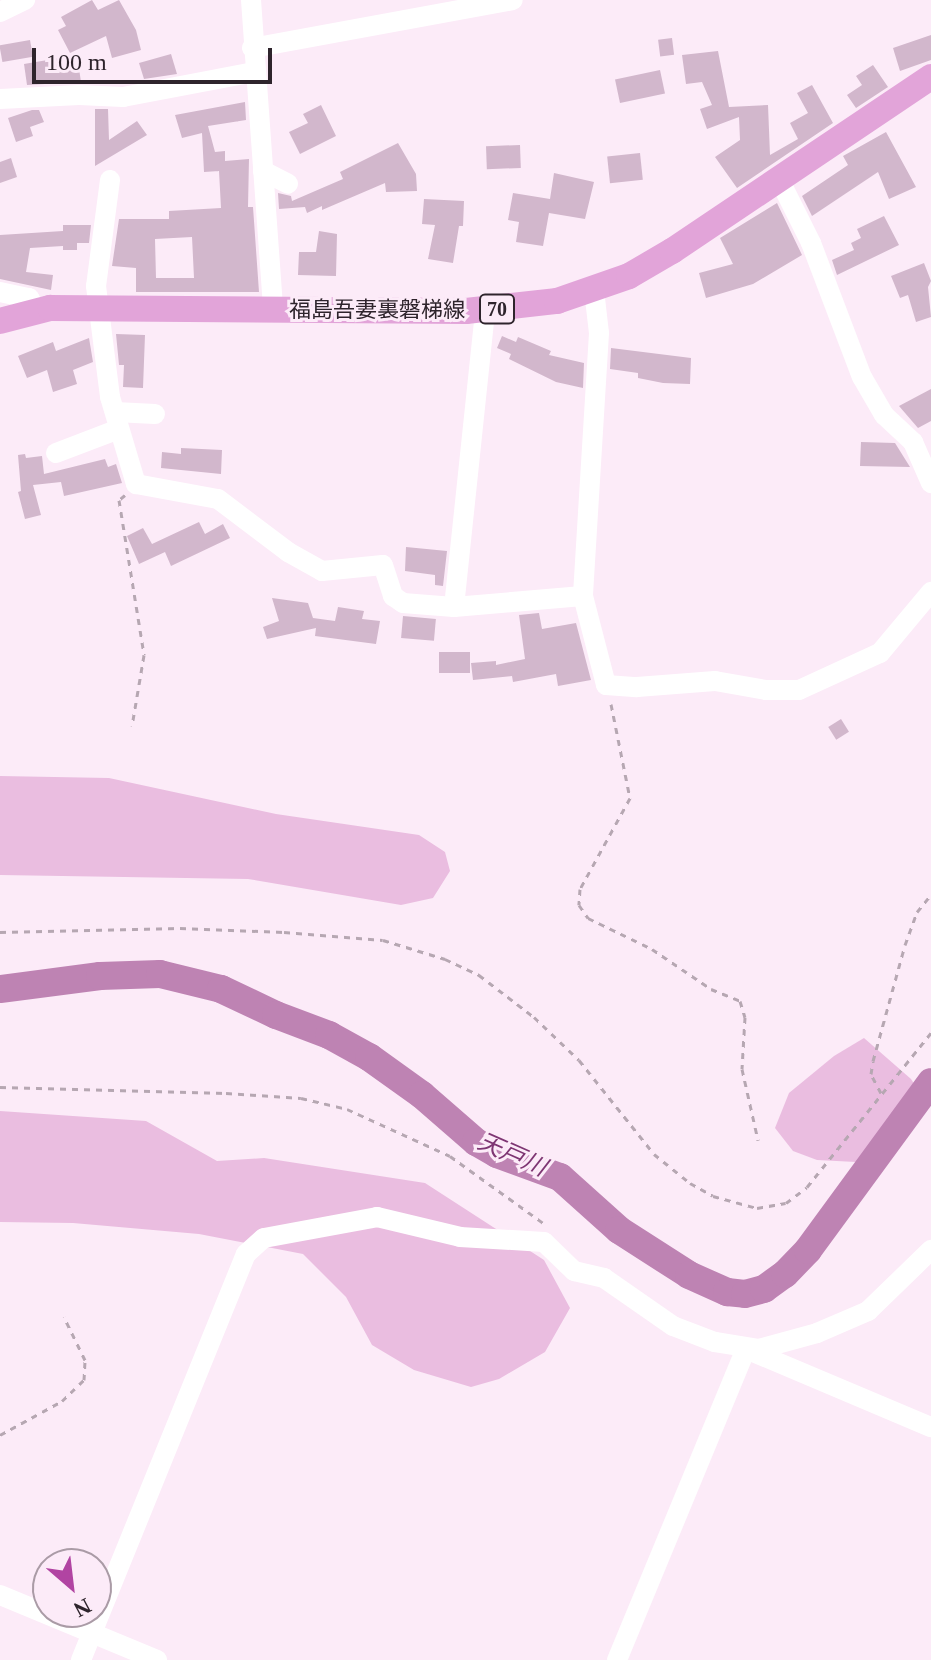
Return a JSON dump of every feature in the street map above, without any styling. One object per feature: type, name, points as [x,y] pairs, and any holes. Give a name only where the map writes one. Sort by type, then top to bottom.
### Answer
[{"type":"main road","name":"福島吾妻裏磐梯線","points":[[0,321],[37,311],[99,307],[485,310],[557,301],[594,290],[672,251],[931,77]]},
{"type":"street","points":[[0,12],[25,0]]},
{"type":"street","points":[[251,0],[252,48],[273,310]]},
{"type":"street","points":[[252,48],[513,0]]},
{"type":"street","points":[[0,99],[41,95],[123,97],[254,72]]},
{"type":"street","points":[[263,171],[288,184]]},
{"type":"street","points":[[779,179],[811,243],[862,377],[884,415],[923,440],[931,483]]},
{"type":"street","points":[[110,180],[96,286],[117,421],[136,484],[218,499],[288,552],[322,571],[383,565],[397,601],[454,607],[583,596]]},
{"type":"street","points":[[594,290],[599,333],[583,596],[606,685],[657,687],[715,681],[775,691],[799,690],[880,653],[931,592]]},
{"type":"street","points":[[0,292],[29,298],[37,311]]},
{"type":"street","points":[[454,607],[485,310]]},
{"type":"street","points":[[56,453],[117,421],[155,414]]},
{"type":"street","points":[[81,1660],[246,1254],[264,1238],[377,1217],[460,1237],[544,1242],[574,1271],[604,1278],[673,1326],[746,1349],[931,1427]]},
{"type":"street","points":[[746,1349],[795,1341],[868,1311],[931,1250]]},
{"type":"street","points":[[617,1660],[746,1349]]},
{"type":"street","points":[[0,1595],[157,1660]]},
{"type":"path","points":[[132,726],[144,655],[119,500],[136,484]]},
{"type":"path","points":[[606,685],[630,798],[580,889],[579,905],[588,918],[652,949],[711,989],[740,1001],[745,1017],[742,1069],[758,1140]]},
{"type":"path","points":[[882,1094],[871,1074],[873,1061],[913,923],[931,895]]},
{"type":"path","points":[[0,932],[180,928],[284,932],[383,940],[445,959],[479,975],[534,1017],[579,1060],[654,1154],[690,1183],[734,1203],[773,1206],[797,1196],[931,1033]]},
{"type":"path","points":[[0,1087],[226,1093],[301,1098],[347,1109],[450,1156],[548,1226]]},
{"type":"path","points":[[0,1435],[62,1401],[84,1380],[85,1360],[64,1317]]},
{"type":"shaded area","points":[[0,776],[109,778],[276,814],[419,835],[445,852],[450,871],[433,898],[401,905],[248,879],[0,875]]},
{"type":"shaded area","points":[[864,1038],[911,1079],[922,1096],[914,1123],[886,1148],[856,1162],[817,1160],[793,1151],[775,1128],[789,1093],[834,1056]]},
{"type":"shaded area","points":[[0,1111],[146,1121],[217,1161],[264,1158],[425,1183],[544,1260],[570,1308],[545,1352],[499,1379],[471,1387],[414,1370],[372,1345],[346,1297],[303,1254],[199,1234],[73,1223],[0,1222]]},
{"type":"building","points":[[92,0],[98,10],[119,0],[136,30],[141,50],[112,58],[106,36],[70,53],[58,30],[66,26],[61,17]]},
{"type":"building","points":[[931,35],[931,60],[900,71],[893,48]]},
{"type":"building","points":[[672,38],[674,55],[660,57],[658,40]]},
{"type":"building","points":[[30,40],[33,57],[2,62],[0,45]]},
{"type":"building","points":[[718,51],[729,107],[768,105],[770,155],[798,139],[790,123],[808,113],[797,93],[812,85],[833,123],[737,188],[715,157],[740,140],[739,117],[707,129],[700,109],[712,105],[702,82],[686,84],[682,55]]},
{"type":"building","points":[[171,54],[177,74],[144,79],[139,63]]},
{"type":"building","points":[[77,55],[81,82],[27,85],[24,64]]},
{"type":"building","points":[[873,65],[888,87],[856,108],[847,95],[862,85],[856,76]]},
{"type":"building","points":[[660,70],[665,93],[620,103],[615,80]]},
{"type":"building","points":[[245,102],[246,120],[208,126],[215,152],[225,151],[225,161],[249,159],[248,207],[253,207],[259,292],[136,292],[136,268],[112,266],[119,219],[169,219],[169,211],[221,208],[219,171],[204,172],[202,133],[182,138],[175,115]],"holes":[[[192,237],[194,278],[156,278],[155,239]]]},
{"type":"building","points":[[321,105],[336,136],[300,154],[289,132],[308,123],[303,114]]},
{"type":"building","points":[[95,109],[108,109],[109,140],[137,121],[147,135],[95,166]]},
{"type":"building","points":[[39,110],[44,122],[30,127],[33,136],[16,142],[8,118]]},
{"type":"building","points":[[886,132],[916,187],[889,199],[878,172],[812,216],[802,196],[848,165],[843,156]]},
{"type":"building","points":[[398,143],[416,174],[417,191],[386,192],[385,183],[322,210],[322,206],[307,213],[305,207],[279,209],[278,193],[291,196],[292,201],[343,179],[340,172]]},
{"type":"building","points":[[520,145],[521,168],[487,169],[486,146]]},
{"type":"building","points":[[640,153],[643,180],[610,183],[607,156]]},
{"type":"building","points":[[11,158],[17,177],[0,183],[0,162]]},
{"type":"building","points":[[554,173],[594,182],[585,219],[549,213],[543,246],[516,242],[519,222],[508,220],[513,193],[550,199]]},
{"type":"building","points":[[424,199],[464,201],[463,226],[459,226],[453,263],[428,259],[435,225],[422,224]]},
{"type":"building","points":[[777,203],[802,255],[753,284],[706,298],[699,273],[733,264],[720,238]]},
{"type":"building","points":[[884,216],[899,245],[837,275],[832,260],[854,250],[851,243],[861,238],[857,229]]},
{"type":"building","points":[[63,225],[91,225],[89,243],[77,243],[77,250],[63,250],[63,246],[30,248],[26,272],[53,275],[51,290],[0,279],[0,235],[63,231]]},
{"type":"building","points":[[319,231],[337,234],[336,276],[298,275],[299,252],[316,252]]},
{"type":"building","points":[[924,263],[931,281],[928,287],[931,317],[916,322],[908,295],[900,298],[891,276]]},
{"type":"building","points":[[116,334],[145,335],[143,388],[123,387],[124,365],[119,365]]},
{"type":"building","points":[[502,336],[516,342],[518,337],[551,351],[549,355],[584,363],[583,388],[556,382],[509,359],[511,354],[497,348]]},
{"type":"building","points":[[89,338],[93,362],[73,370],[77,384],[53,392],[47,370],[27,378],[18,356],[53,342],[56,351]]},
{"type":"building","points":[[611,348],[691,358],[690,384],[663,383],[638,378],[638,373],[610,369]]},
{"type":"building","points":[[931,389],[931,421],[918,428],[899,406]]},
{"type":"building","points":[[861,442],[895,443],[910,467],[860,466]]},
{"type":"building","points":[[181,448],[222,450],[221,474],[161,468],[162,452],[181,454]]},
{"type":"building","points":[[25,454],[26,458],[42,456],[44,474],[105,459],[108,467],[116,464],[122,483],[64,496],[61,482],[33,485],[41,515],[25,519],[18,492],[21,491],[18,455]]},
{"type":"building","points":[[199,522],[205,534],[223,524],[230,538],[171,566],[165,552],[139,564],[127,536],[143,528],[152,544]]},
{"type":"building","points":[[406,547],[447,551],[443,586],[435,585],[435,575],[405,571]]},
{"type":"building","points":[[272,598],[308,603],[313,618],[335,621],[338,607],[364,611],[362,619],[380,621],[376,644],[315,636],[316,628],[267,639],[263,627],[279,621]]},
{"type":"building","points":[[539,613],[542,629],[576,623],[591,680],[558,686],[556,674],[513,682],[512,676],[473,680],[471,663],[496,661],[496,665],[525,659],[519,615]]},
{"type":"building","points":[[403,616],[436,619],[434,641],[401,638]]},
{"type":"building","points":[[439,652],[470,652],[470,673],[439,673]]},
{"type":"building","points":[[841,719],[849,732],[836,740],[828,727]]},
{"type":"waterway","name":"天戸川","points":[[0,989],[100,976],[160,974],[221,989],[329,1035],[369,1057],[422,1095],[476,1142],[497,1154],[560,1177],[619,1230],[689,1275],[727,1292],[745,1294],[764,1289],[785,1274],[808,1250],[931,1082]]}]
